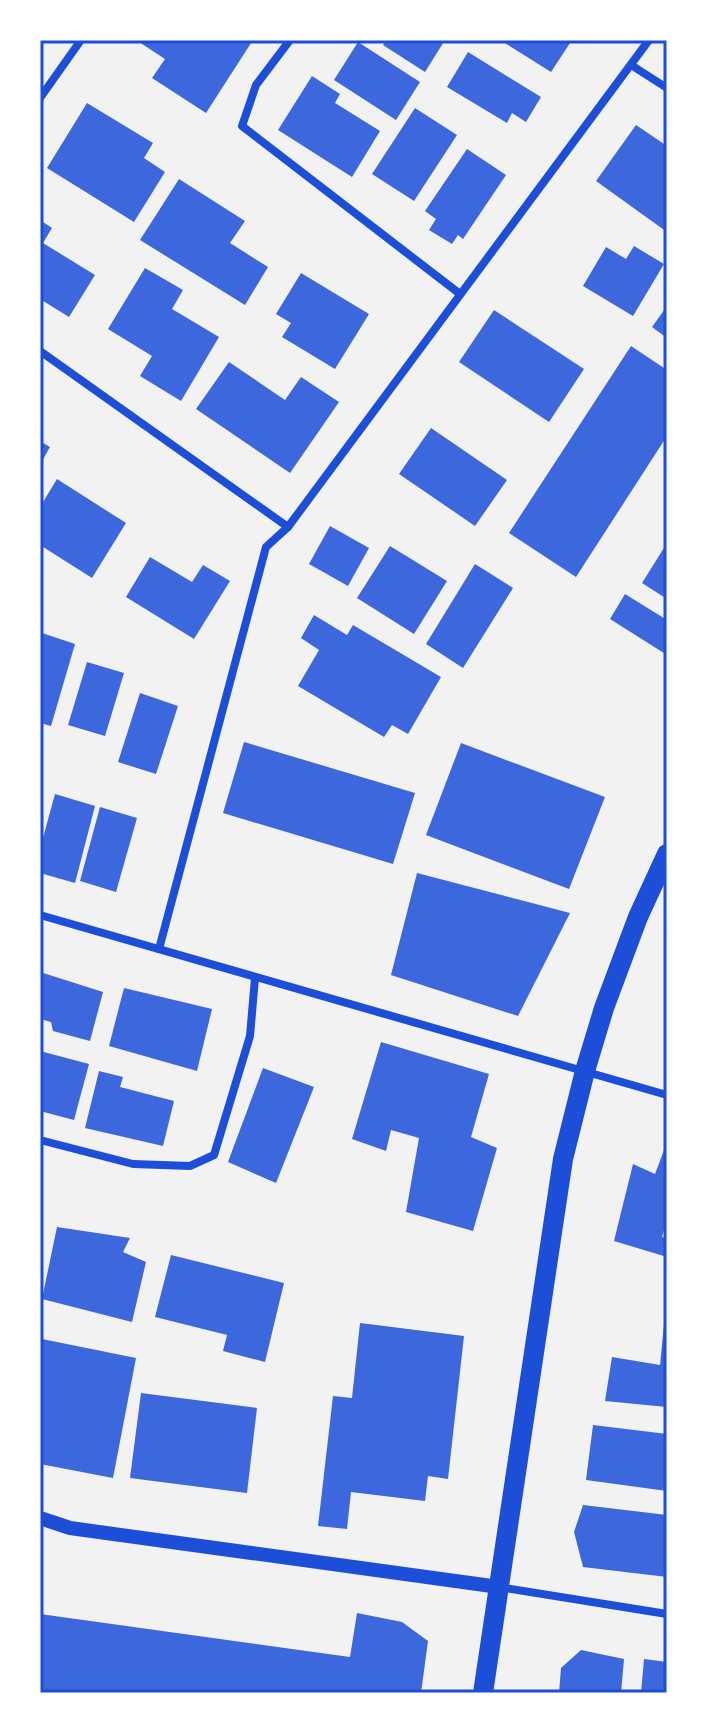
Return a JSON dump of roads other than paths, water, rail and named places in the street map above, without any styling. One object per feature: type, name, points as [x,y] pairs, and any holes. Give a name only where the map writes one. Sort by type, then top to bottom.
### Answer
[{"type":"main road","points":[[483,1693],[563,1159],[604,1008],[638,917],[667,854]]},
{"type":"street","points":[[40,98],[81,40]]},
{"type":"street","points":[[290,40],[256,85],[242,126],[460,294]]},
{"type":"street","points":[[159,949],[266,547],[288,527],[649,40]]},
{"type":"street","points":[[631,65],[667,88]]},
{"type":"street","points":[[40,351],[288,527]]},
{"type":"street","points":[[40,915],[667,1095]]},
{"type":"street","points":[[40,1140],[133,1164],[190,1166],[214,1155],[250,1036],[255,978]]},
{"type":"street","points":[[40,1518],[70,1528],[499,1587],[667,1614]]}]
